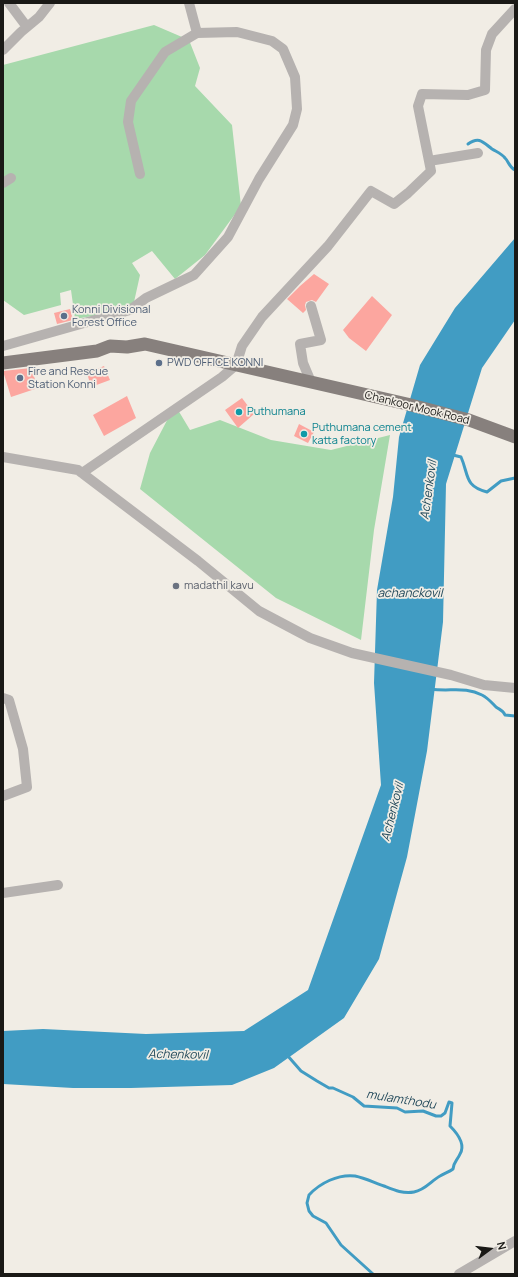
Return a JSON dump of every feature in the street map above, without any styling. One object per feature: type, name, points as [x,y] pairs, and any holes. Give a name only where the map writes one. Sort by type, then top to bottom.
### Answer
[{"type":"main road","name":"Chankoor Mook Road","points":[[3,363],[96,351],[110,346],[127,347],[145,344],[408,404],[469,420],[512,436]]},
{"type":"street","points":[[9,3],[27,27]]},
{"type":"street","points":[[3,50],[39,17],[50,3]]},
{"type":"street","points":[[189,3],[196,33]]},
{"type":"street","points":[[82,473],[222,377],[236,365],[242,346],[262,317],[328,246],[371,191],[394,204],[431,171],[418,106],[422,94],[468,95],[485,90],[486,50],[492,34],[515,8]]},
{"type":"street","points":[[3,346],[130,310],[146,298],[194,275],[228,237],[259,179],[292,125],[297,109],[295,77],[283,49],[272,41],[238,32],[196,33],[165,52],[131,101],[128,122],[140,174]]},
{"type":"street","points":[[429,161],[478,153]]},
{"type":"street","points":[[311,306],[321,340],[300,344],[303,363],[317,384]]},
{"type":"street","points":[[3,457],[78,470],[198,561],[259,611],[310,638],[352,653],[451,675],[484,684],[515,688]]},
{"type":"street","points":[[3,698],[9,700],[23,749],[27,787],[3,796]]},
{"type":"street","points":[[3,893],[58,885]]},
{"type":"street","points":[[459,1274],[515,1241]]},
{"type":"green space","points":[[154,25],[189,40],[200,68],[195,86],[232,125],[241,206],[205,255],[175,279],[152,251],[132,263],[140,275],[134,302],[122,311],[75,319],[71,290],[60,293],[61,305],[24,315],[3,300],[3,65]]},
{"type":"green space","points":[[175,405],[190,430],[220,420],[271,440],[331,450],[390,435],[374,530],[361,640],[276,598],[140,489],[150,453]]},
{"type":"water","name":"achanckovil","points":[[515,238],[515,320],[482,368],[446,484],[443,622],[427,751],[407,857],[379,959],[344,1018],[274,1068],[232,1085],[73,1088],[3,1084],[3,1031],[43,1029],[146,1034],[244,1031],[308,990],[381,785],[374,683],[377,590],[393,497],[399,437],[420,365],[455,308]]},
{"type":"building","points":[[314,274],[329,284],[316,302],[312,300],[306,302],[306,310],[303,313],[287,299]]},
{"type":"building","points":[[372,296],[392,315],[366,351],[349,338],[343,330]]},
{"type":"building","name":"Konni Divisional Forest Office","points":[[70,309],[73,320],[57,324],[54,313]]},
{"type":"building","points":[[104,366],[110,380],[91,387],[87,373]]},
{"type":"building","name":"Fire and Rescue Station Konni","points":[[31,368],[38,388],[11,397],[3,371]]},
{"type":"building","points":[[127,396],[136,418],[104,436],[93,415]]},
{"type":"building","name":"Puthumana","points":[[242,398],[254,414],[238,428],[225,410]]},
{"type":"building","name":"Puthumana cement katta factory","points":[[299,424],[314,432],[308,443],[294,436]]},
{"type":"waterway","points":[[468,144],[475,140],[483,142],[502,155],[515,170]]},
{"type":"waterway","points":[[453,455],[461,457],[468,479],[474,487],[480,490],[487,492],[501,481],[515,478]]},
{"type":"waterway","points":[[431,689],[476,692],[486,698],[505,715],[515,716]]},
{"type":"waterway","name":"mulamthodu","points":[[287,1055],[301,1071],[329,1088],[333,1088],[353,1097],[364,1106],[397,1108],[405,1112],[423,1111],[436,1116],[441,1116],[445,1113],[449,1102]]},
{"type":"waterway","name":"mulamthodu","points":[[373,1274],[341,1245],[326,1223],[313,1216],[309,1211],[307,1203],[309,1195],[324,1183],[342,1176],[355,1176],[391,1189],[414,1192],[453,1169],[462,1150],[462,1146],[458,1135],[450,1126],[452,1103],[449,1102]]},
{"type":"place","name":"Konni Divisional Forest Office","points":[[64,316]]},
{"type":"place","name":"PWD OFFICE KONNI","points":[[159,363]]},
{"type":"place","name":"Fire and Rescue Station Konni","points":[[20,378]]},
{"type":"place","name":"Puthumana","points":[[239,412]]},
{"type":"place","name":"Puthumana cement katta factory","points":[[304,434]]},
{"type":"place","name":"madathil kavu","points":[[176,586]]},
{"type":"water label","name":"Achenkovil","points":[[429,490]]},
{"type":"water label","name":"Achenkovil","points":[[393,812]]},
{"type":"water label","name":"Achenkovil","points":[[178,1055]]}]
